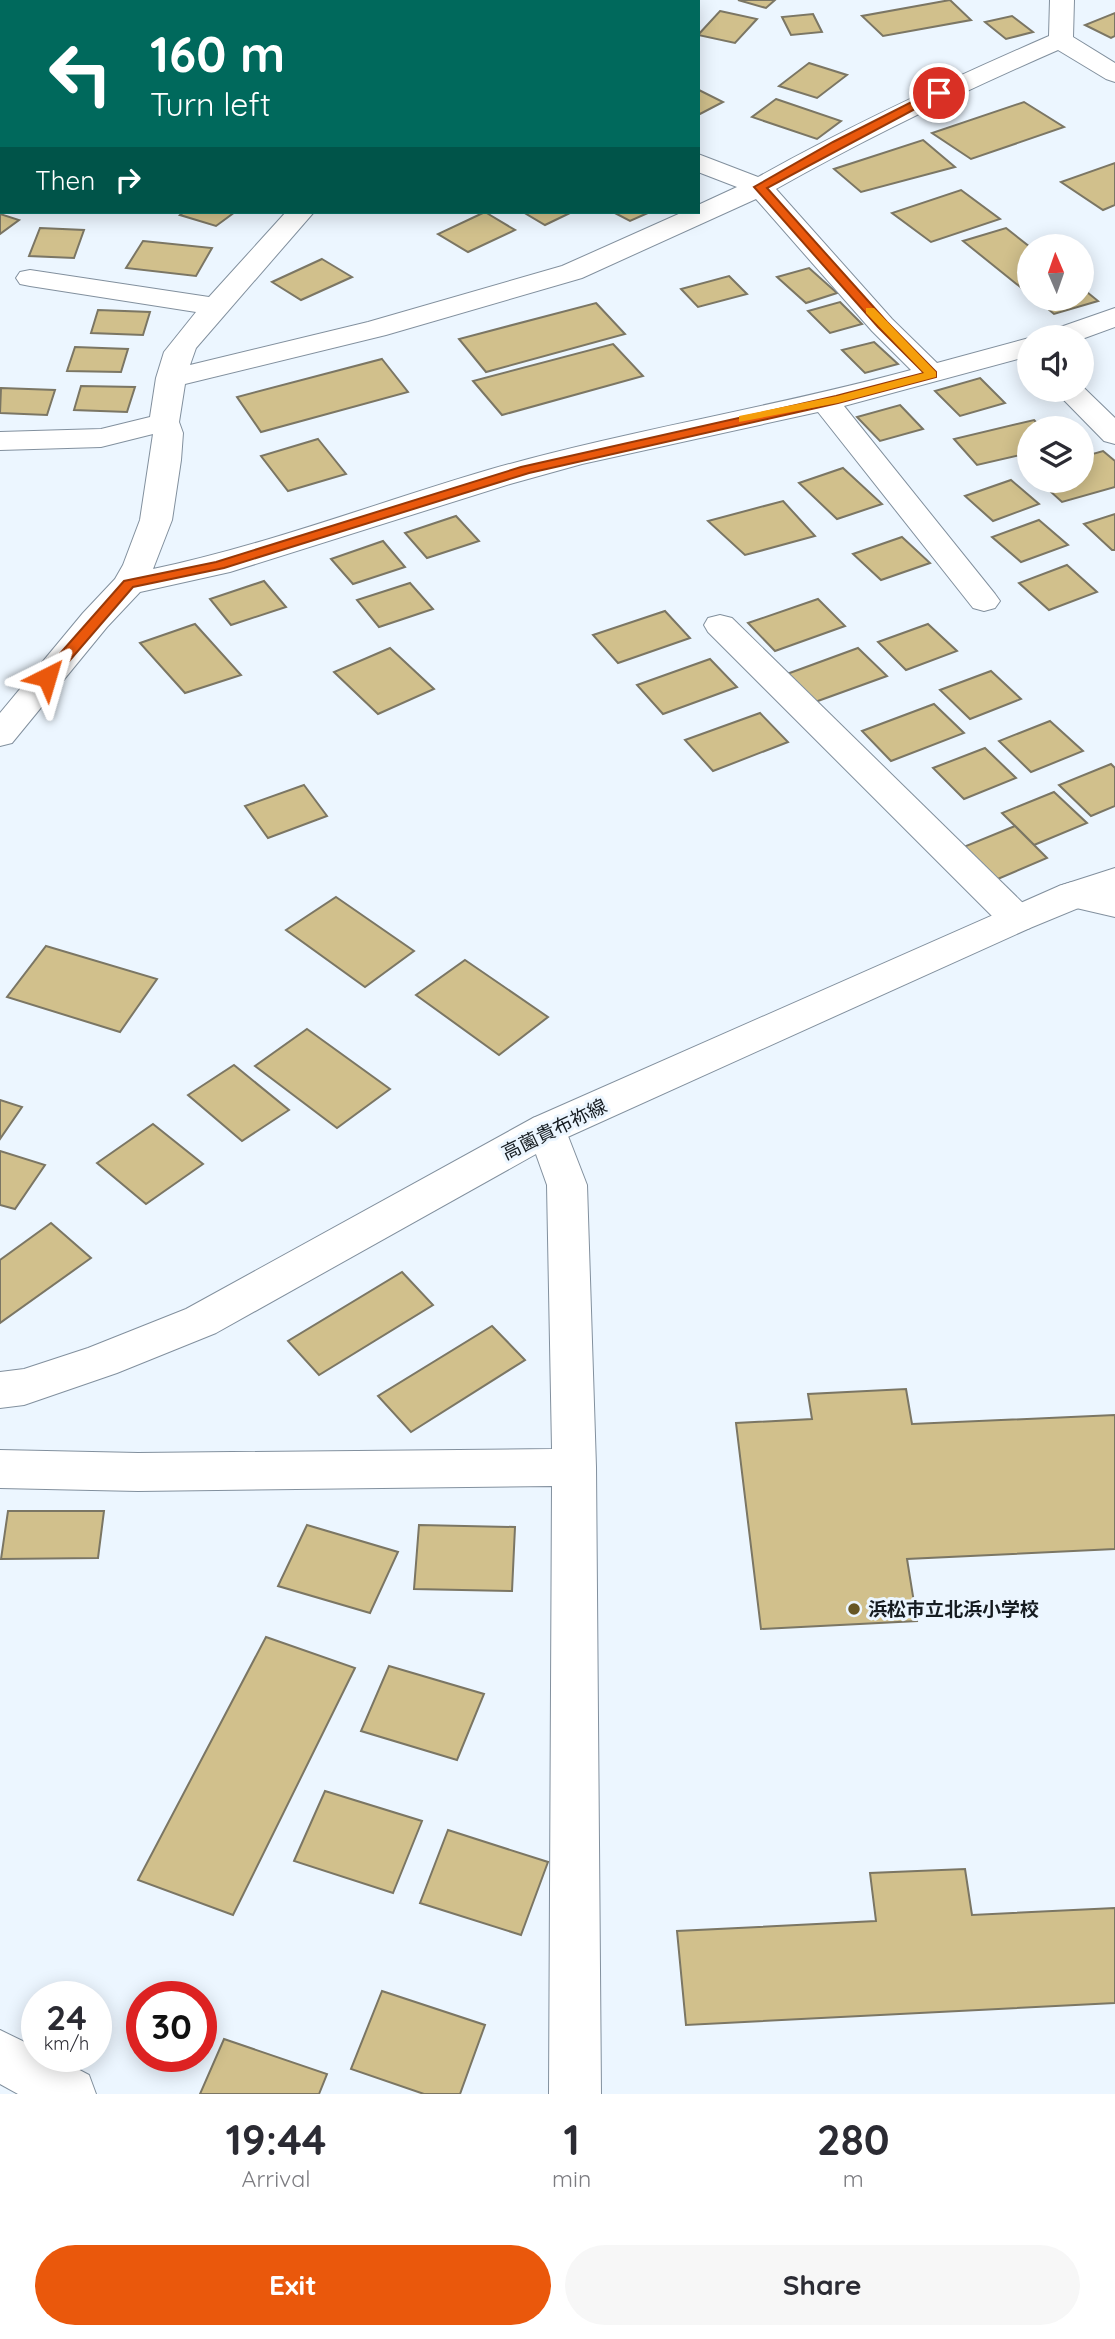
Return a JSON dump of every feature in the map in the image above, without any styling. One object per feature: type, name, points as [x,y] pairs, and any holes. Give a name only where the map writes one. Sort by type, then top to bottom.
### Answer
[{"type":"street","points":[[171,378],[376,329],[548,279],[635,244],[760,187],[837,144],[939,93],[1060,40],[1062,0]]},
{"type":"street","points":[[1060,40],[1115,74]]},
{"type":"street","points":[[700,163],[760,187],[883,325],[932,374]]},
{"type":"street","points":[[0,735],[94,620],[129,584],[156,520],[166,460],[168,433],[164,422],[178,352],[215,306],[299,214]]},
{"type":"street","points":[[30,278],[215,306]]},
{"type":"street","points":[[1093,325],[1115,317]]},
{"type":"street","points":[[129,584],[219,565],[499,477],[578,456],[825,402],[1017,352]]},
{"type":"street","points":[[825,402],[984,601]]},
{"type":"street","points":[[1081,402],[1115,435]]},
{"type":"street","points":[[0,442],[101,438],[164,422]]},
{"type":"street","points":[[720,625],[1017,919]]},
{"type":"street","name":"高薗貴布祢線","points":[[0,1390],[24,1387],[102,1362],[201,1321],[548,1129],[1017,919],[1115,880]]},
{"type":"street","points":[[1072,895],[1115,905]]},
{"type":"street","points":[[548,1129],[566,1185],[575,1467],[575,2094]]},
{"type":"street","points":[[0,1469],[138,1472],[575,1467]]},
{"type":"street","points":[[0,2056],[71,2094]]},
{"type":"building","points":[[738,0],[775,0],[766,8]]},
{"type":"building","points":[[950,0],[971,20],[883,36],[862,16]]},
{"type":"building","points":[[720,11],[757,19],[735,43],[700,35]]},
{"type":"building","points":[[1115,13],[1115,36],[1111,38],[1085,25]]},
{"type":"building","points":[[813,14],[822,32],[791,35],[782,17]]},
{"type":"building","points":[[1012,16],[1033,32],[1006,39],[985,22]]},
{"type":"building","points":[[809,63],[847,75],[817,98],[779,86]]},
{"type":"building","points":[[700,90],[723,102],[700,114]]},
{"type":"building","points":[[776,99],[841,121],[817,139],[752,117]]},
{"type":"building","points":[[1024,102],[1064,127],[971,159],[932,133]]},
{"type":"building","points":[[923,140],[955,167],[861,192],[834,169]]},
{"type":"building","points":[[1115,163],[1115,205],[1103,210],[1061,182]]},
{"type":"building","points":[[961,190],[1000,219],[931,242],[892,213]]},
{"type":"building","points":[[0,214],[19,220],[0,234]]},
{"type":"building","points":[[181,214],[232,214],[216,226]]},
{"type":"building","points":[[481,214],[488,214],[515,230],[468,252],[438,234]]},
{"type":"building","points":[[526,214],[568,214],[545,225]]},
{"type":"building","points":[[617,214],[646,214],[630,221]]},
{"type":"building","points":[[40,228],[84,230],[74,258],[29,256]]},
{"type":"building","points":[[1006,228],[1017,237],[1017,284],[963,241]]},
{"type":"building","points":[[143,241],[212,248],[196,276],[126,268]]},
{"type":"building","points":[[322,259],[352,277],[301,300],[272,282]]},
{"type":"building","points":[[809,268],[837,293],[806,303],[777,277]]},
{"type":"building","points":[[729,276],[747,294],[698,307],[681,289]]},
{"type":"building","points":[[840,302],[862,324],[830,333],[808,311]]},
{"type":"building","points":[[596,303],[625,334],[486,372],[459,339]]},
{"type":"building","points":[[98,310],[150,312],[143,335],[91,333]]},
{"type":"building","points":[[874,342],[898,364],[865,373],[842,350]]},
{"type":"building","points":[[613,344],[643,376],[502,415],[473,381]]},
{"type":"building","points":[[75,347],[128,349],[121,372],[67,371]]},
{"type":"building","points":[[382,359],[408,392],[261,432],[237,397]]},
{"type":"building","points":[[980,378],[1005,403],[960,416],[935,391]]},
{"type":"building","points":[[81,386],[135,387],[127,412],[74,410]]},
{"type":"building","points":[[1,388],[55,390],[47,415],[0,413]]},
{"type":"building","points":[[900,405],[923,429],[880,441],[857,417]]},
{"type":"building","points":[[1017,424],[1017,456],[977,465],[954,439]]},
{"type":"building","points":[[318,439],[346,474],[288,491],[261,456]]},
{"type":"building","points":[[1103,451],[1115,461],[1115,487],[1094,493],[1094,454]]},
{"type":"building","points":[[843,468],[882,504],[837,519],[799,483]]},
{"type":"building","points":[[1011,480],[1017,485],[1017,493],[1026,493],[1039,504],[993,521],[965,496]]},
{"type":"building","points":[[1052,493],[1094,493],[1062,502]]},
{"type":"building","points":[[783,501],[815,536],[745,555],[708,521]]},
{"type":"building","points":[[1115,514],[1115,550],[1112,550],[1084,524]]},
{"type":"building","points":[[456,516],[479,541],[427,558],[405,533]]},
{"type":"building","points":[[1039,520],[1068,545],[1021,562],[992,537]]},
{"type":"building","points":[[902,537],[930,563],[881,580],[853,554]]},
{"type":"building","points":[[383,541],[405,567],[353,584],[331,559]]},
{"type":"building","points":[[1067,565],[1097,592],[1049,610],[1019,583]]},
{"type":"building","points":[[264,581],[286,607],[231,625],[210,599]]},
{"type":"building","points":[[410,583],[433,609],[379,627],[357,600]]},
{"type":"building","points":[[818,599],[845,626],[775,651],[748,623]]},
{"type":"building","points":[[665,611],[690,638],[618,663],[593,635]]},
{"type":"building","points":[[195,624],[241,675],[185,693],[140,643]]},
{"type":"building","points":[[928,624],[957,651],[906,670],[878,642]]},
{"type":"building","points":[[390,648],[434,689],[378,714],[334,672]]},
{"type":"building","points":[[858,648],[887,676],[815,702],[787,674]]},
{"type":"building","points":[[710,659],[737,687],[663,714],[637,685]]},
{"type":"building","points":[[991,671],[1021,699],[970,719],[940,690]]},
{"type":"building","points":[[934,704],[964,733],[891,761],[862,731]]},
{"type":"building","points":[[760,713],[788,742],[713,771],[685,740]]},
{"type":"building","points":[[1050,721],[1083,751],[1031,772],[999,741]]},
{"type":"building","points":[[985,748],[1016,778],[964,799],[933,768]]},
{"type":"building","points":[[1111,764],[1115,768],[1115,806],[1091,816],[1059,785]]},
{"type":"building","points":[[304,785],[327,816],[268,838],[245,806]]},
{"type":"building","points":[[1054,792],[1087,823],[1034,845],[1002,813]]},
{"type":"building","points":[[1015,826],[1047,858],[993,881],[961,848]]},
{"type":"building","points":[[336,897],[414,951],[365,987],[286,930]]},
{"type":"building","points":[[46,946],[157,979],[120,1032],[7,997]]},
{"type":"building","points":[[465,960],[548,1017],[499,1055],[416,995]]},
{"type":"building","points":[[307,1029],[390,1089],[337,1128],[255,1066]]},
{"type":"building","points":[[234,1065],[289,1110],[242,1141],[188,1095]]},
{"type":"building","points":[[0,1100],[22,1107],[0,1139]]},
{"type":"building","points":[[153,1124],[203,1164],[146,1204],[97,1163]]},
{"type":"building","points":[[0,1151],[45,1165],[15,1209],[0,1205]]},
{"type":"building","points":[[51,1223],[91,1258],[0,1323],[0,1260]]},
{"type":"building","points":[[402,1272],[433,1305],[319,1375],[288,1341]]},
{"type":"building","points":[[492,1326],[525,1360],[411,1432],[378,1396]]},
{"type":"building","points":[[906,1389],[912,1424],[1115,1415],[1115,1549],[907,1559],[917,1621],[761,1629],[736,1423],[812,1419],[808,1394]]},
{"type":"building","points":[[8,1511],[104,1511],[98,1558],[1,1559]]},
{"type":"building","points":[[307,1525],[398,1552],[370,1613],[278,1586]]},
{"type":"building","points":[[419,1525],[515,1527],[512,1591],[414,1589]]},
{"type":"building","points":[[266,1637],[355,1668],[233,1915],[138,1880]]},
{"type":"building","points":[[389,1666],[484,1694],[457,1760],[361,1731]]},
{"type":"building","points":[[325,1791],[422,1821],[393,1893],[294,1861]]},
{"type":"building","points":[[448,1830],[548,1862],[521,1935],[420,1903]]},
{"type":"building","points":[[965,1869],[972,1915],[1115,1908],[1115,2003],[686,2025],[677,1931],[876,1921],[870,1873]]},
{"type":"building","points":[[382,1991],[485,2025],[460,2094],[424,2094],[351,2069]]},
{"type":"building","points":[[224,2039],[327,2074],[319,2094],[200,2094],[210,2072],[217,2072],[217,2055]]},
{"type":"slow traffic","points":[[744,419],[838,399],[932,374],[870,311]]},
{"type":"place","name":"浜松市立北浜小学校","points":[[854,1609]]},
{"type":"route","points":[[47,677],[94,620],[129,584],[219,565],[321,531],[578,456],[838,399],[932,374],[883,325],[760,187],[837,144],[939,93]]}]
